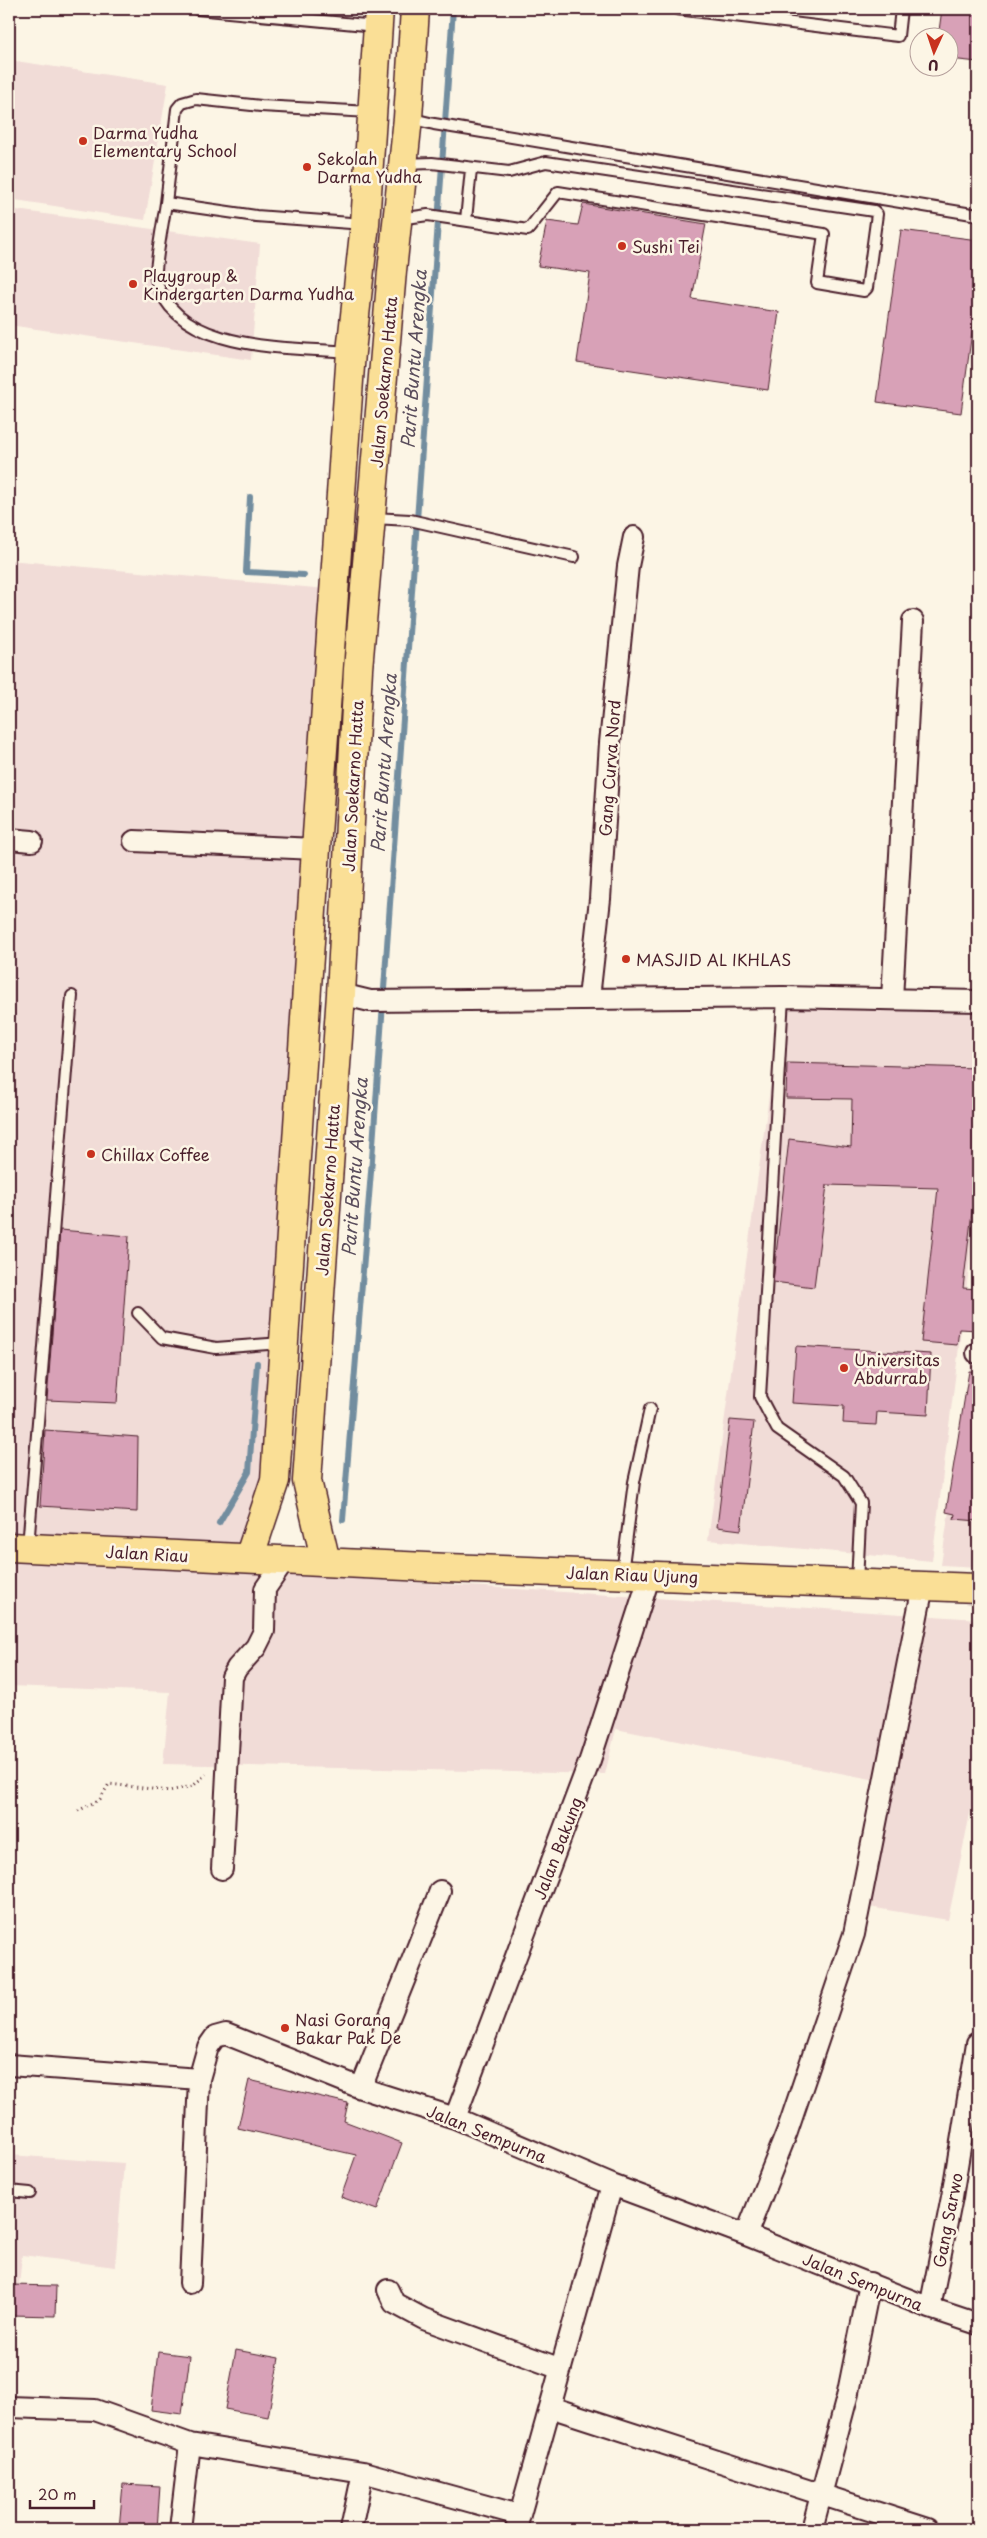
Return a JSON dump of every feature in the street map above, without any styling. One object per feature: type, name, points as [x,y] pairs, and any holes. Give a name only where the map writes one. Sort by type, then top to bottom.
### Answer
[{"type":"main road","name":"Jalan Soekarno Hatta","points":[[326,1562],[307,1481],[341,994],[358,669],[403,164],[421,121],[415,9]]},
{"type":"main road","name":"Jalan Soekarno Hatta","points":[[249,1558],[275,1480],[316,848],[351,352],[365,224],[378,17]]},
{"type":"main road","name":"Jalan Riau","points":[[18,1548],[286,1560]]},
{"type":"main road","name":"Jalan Riau Ujung","points":[[286,1560],[978,1588]]},
{"type":"street","name":"Gang Curva Nord","points":[[589,998],[600,899],[610,744],[628,566],[634,538]]},
{"type":"street","points":[[892,999],[913,621]]},
{"type":"street","points":[[9,839],[32,841]]},
{"type":"street","points":[[134,842],[316,848]]},
{"type":"street","points":[[341,994],[370,1001],[783,997],[978,1001]]},
{"type":"street","points":[[222,1869],[232,1677],[237,1668],[256,1647],[264,1631],[265,1589],[286,1560]]},
{"type":"street","name":"Jalan Bakung","points":[[455,2118],[590,1760],[650,1575]]},
{"type":"street","points":[[746,2235],[787,2132],[854,1934],[924,1586]]},
{"type":"street","points":[[361,2088],[440,1891]]},
{"type":"street","name":"Jalan Sempurna","points":[[190,2282],[199,2079],[208,2047],[215,2036],[226,2034],[361,2088],[455,2118],[612,2185],[746,2235],[930,2308],[978,2324]]},
{"type":"street","name":"Gang Sarwo","points":[[930,2308],[952,2197],[977,2044]]},
{"type":"street","points":[[9,2065],[199,2079]]},
{"type":"street","points":[[9,2408],[95,2410],[190,2444],[363,2472],[517,2522],[612,2185]]},
{"type":"street","points":[[812,2529],[847,2397],[870,2283]]},
{"type":"street","points":[[388,2290],[394,2303],[424,2319],[561,2369]]},
{"type":"street","points":[[550,2407],[928,2529]]},
{"type":"street","points":[[180,2529],[190,2444]]},
{"type":"street","points":[[351,2529],[363,2472]]},
{"type":"lane","points":[[197,9],[378,17]]},
{"type":"lane","points":[[677,9],[898,36],[901,9]]},
{"type":"lane","points":[[351,352],[245,343],[220,337],[189,324],[167,306],[155,277],[177,109],[182,103],[196,99],[261,106],[372,112]]},
{"type":"lane","points":[[421,121],[459,129],[978,215]]},
{"type":"lane","points":[[398,219],[428,216],[530,230],[558,192],[824,234],[817,283],[864,291],[867,288],[877,214],[874,211],[546,162],[508,172],[432,163],[403,164]]},
{"type":"lane","points":[[466,220],[470,168]]},
{"type":"lane","points":[[166,203],[256,216],[365,224]]},
{"type":"lane","points":[[372,517],[410,520],[574,557]]},
{"type":"lane","points":[[18,1548],[72,996]]},
{"type":"lane","points":[[783,997],[760,1397],[777,1429],[844,1476],[861,1503],[857,1583]]},
{"type":"lane","points":[[138,1314],[162,1338],[216,1348],[283,1343]]},
{"type":"lane","points":[[621,1574],[634,1482],[650,1409]]},
{"type":"lane","points":[[9,2191],[30,2193]]},
{"type":"path","points":[[78,1811],[100,1799],[109,1784],[169,1791],[193,1786],[209,1771],[228,1770]]},
{"type":"shaded area","name":"Darma Yudha Elementary School","points":[[9,60],[168,84],[145,220],[9,199]]},
{"type":"shaded area","name":"Playgroup & Kindergarten Darma Yudha","points":[[9,209],[260,244],[251,360],[9,325]]},
{"type":"shaded area","points":[[9,560],[326,589],[270,1573],[978,1619],[978,1775],[948,1920],[863,1906],[881,1781],[616,1729],[605,1774],[163,1764],[170,1692],[9,1686]]},
{"type":"shaded area","name":"Universitas Abdurrab","points":[[781,1008],[978,1013],[978,1196],[932,1561],[708,1540]]},
{"type":"shaded area","points":[[978,1312],[978,1567],[941,1565]]},
{"type":"shaded area","points":[[9,2155],[124,2163],[115,2267],[22,2255],[9,2387]]},
{"type":"building","points":[[942,9],[978,9],[978,62],[960,60],[960,28],[939,28]]},
{"type":"building","points":[[583,204],[706,224],[692,299],[779,312],[768,390],[577,362],[590,273],[538,266],[547,221],[578,225]]},
{"type":"building","points":[[901,230],[978,240],[978,287],[961,413],[877,402]]},
{"type":"building","points":[[787,1063],[978,1068],[978,1161],[963,1288],[978,1289],[978,1330],[959,1329],[957,1345],[921,1342],[938,1188],[827,1185],[814,1287],[773,1282],[789,1139],[851,1147],[852,1099],[786,1098]]},
{"type":"building","points":[[60,1230],[129,1236],[117,1403],[47,1400]]},
{"type":"building","points":[[796,1346],[931,1354],[928,1415],[877,1412],[876,1425],[843,1423],[844,1406],[792,1403]]},
{"type":"building","points":[[969,1371],[978,1372],[978,1521],[954,1519],[955,1514],[946,1512]]},
{"type":"building","points":[[730,1420],[754,1422],[741,1530],[717,1527]]},
{"type":"building","points":[[45,1430],[138,1437],[137,1512],[40,1506]]},
{"type":"building","points":[[249,2080],[348,2103],[344,2121],[402,2143],[377,2210],[341,2197],[356,2155],[238,2128]]},
{"type":"building","points":[[11,2285],[56,2286],[55,2316],[10,2315]]},
{"type":"building","points":[[236,2350],[279,2358],[268,2417],[225,2409]]},
{"type":"building","points":[[158,2352],[190,2356],[182,2414],[151,2410]]},
{"type":"building","points":[[123,2484],[160,2486],[157,2529],[119,2529]]},
{"type":"waterway","name":"Parit Buntu Arengka","points":[[343,1520],[372,1159],[453,9]]},
{"type":"waterway","points":[[250,497],[246,572],[304,575]]},
{"type":"waterway","points":[[219,1523],[249,1472],[257,1363]]},
{"type":"place","name":"Darma Yudha Elementary School","points":[[83,141]]},
{"type":"place","name":"Sekolah Darma Yudha","points":[[307,167]]},
{"type":"place","name":"Sushi Tei","points":[[622,246]]},
{"type":"place","name":"Playgroup & Kindergarten Darma Yudha","points":[[133,284]]},
{"type":"place","name":"MASJID AL IKHLAS","points":[[626,959]]},
{"type":"place","name":"Chillax Coffee","points":[[91,1154]]},
{"type":"place","name":"Universitas Abdurrab","points":[[844,1368]]},
{"type":"place","name":"Nasi Gorang Bakar Pak De","points":[[285,2028]]}]
